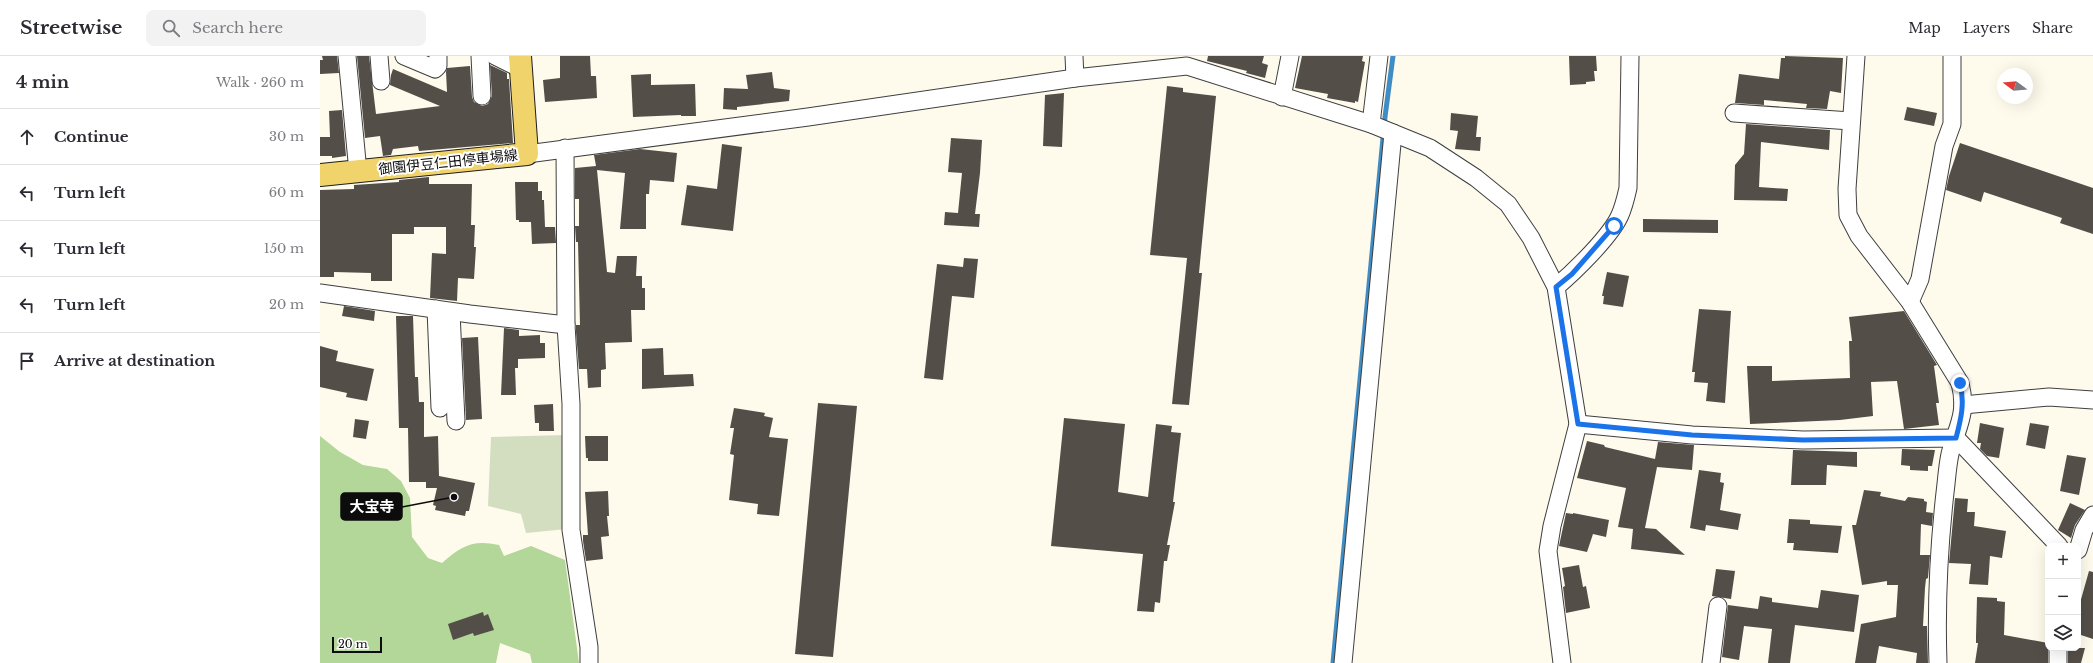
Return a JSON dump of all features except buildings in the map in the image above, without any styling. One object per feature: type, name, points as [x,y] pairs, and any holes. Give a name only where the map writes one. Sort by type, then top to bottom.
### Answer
[{"type":"main road","name":"御園伊豆仁田停車場線","points":[[320,175],[527,154],[520,60]]},
{"type":"street","points":[[347,56],[358,172]]},
{"type":"street","points":[[379,56],[381,81]]},
{"type":"street","points":[[404,56],[435,69],[438,66],[438,56]]},
{"type":"street","points":[[480,56],[482,96]]},
{"type":"street","points":[[495,56],[513,64],[520,60]]},
{"type":"street","points":[[1074,56],[1076,78]]},
{"type":"street","points":[[1282,97],[1290,56]]},
{"type":"street","points":[[1371,124],[1379,56]]},
{"type":"street","points":[[1556,287],[1572,274],[1614,226],[1625,203],[1628,188],[1630,56]]},
{"type":"street","points":[[1856,56],[1847,189],[1848,215],[1859,236],[1910,302],[1960,383],[1964,398],[1956,438],[1950,453],[1946,484],[1941,550],[1938,663]]},
{"type":"street","points":[[1910,302],[1920,279],[1944,146],[1952,124],[1952,56]]},
{"type":"street","points":[[527,154],[808,117],[1188,61],[1282,97],[1371,124],[1430,148],[1476,178],[1508,204],[1531,238],[1556,287],[1578,424],[1552,526],[1548,551],[1562,663]]},
{"type":"street","points":[[1734,113],[1851,121]]},
{"type":"street","points":[[1345,663],[1393,133]]},
{"type":"street","points":[[565,148],[566,325],[571,404],[571,530],[589,647],[589,663]]},
{"type":"street","points":[[320,293],[444,311],[566,325]]},
{"type":"street","points":[[440,408],[444,311]]},
{"type":"street","points":[[444,311],[456,421]]},
{"type":"street","points":[[1963,405],[2049,397],[2093,400]]},
{"type":"street","points":[[1578,424],[1692,435],[1803,440],[1956,438],[2057,543]]},
{"type":"street","points":[[2080,543],[2086,526],[2093,515]]},
{"type":"street","points":[[1711,663],[1718,606]]},
{"type":"street","points":[[2058,651],[2058,663]]},
{"type":"green space","points":[[567,435],[567,529],[526,533],[521,514],[488,506],[491,437]]},
{"type":"green space","points":[[320,436],[340,452],[363,465],[387,469],[401,481],[410,498],[412,537],[428,558],[442,563],[455,552],[468,545],[490,543],[499,545],[504,556],[531,546],[565,560],[579,663],[532,663],[530,654],[500,643],[496,663],[320,663]]},
{"type":"waterway","points":[[1333,663],[1385,117],[1393,56]]},
{"type":"place","name":"大宝寺","points":[[454,497]]},
{"type":"route","points":[[1614,226],[1572,274],[1556,287],[1578,424],[1692,435],[1744,438],[1803,440],[1956,438],[1962,415],[1964,398],[1960,383]]}]
